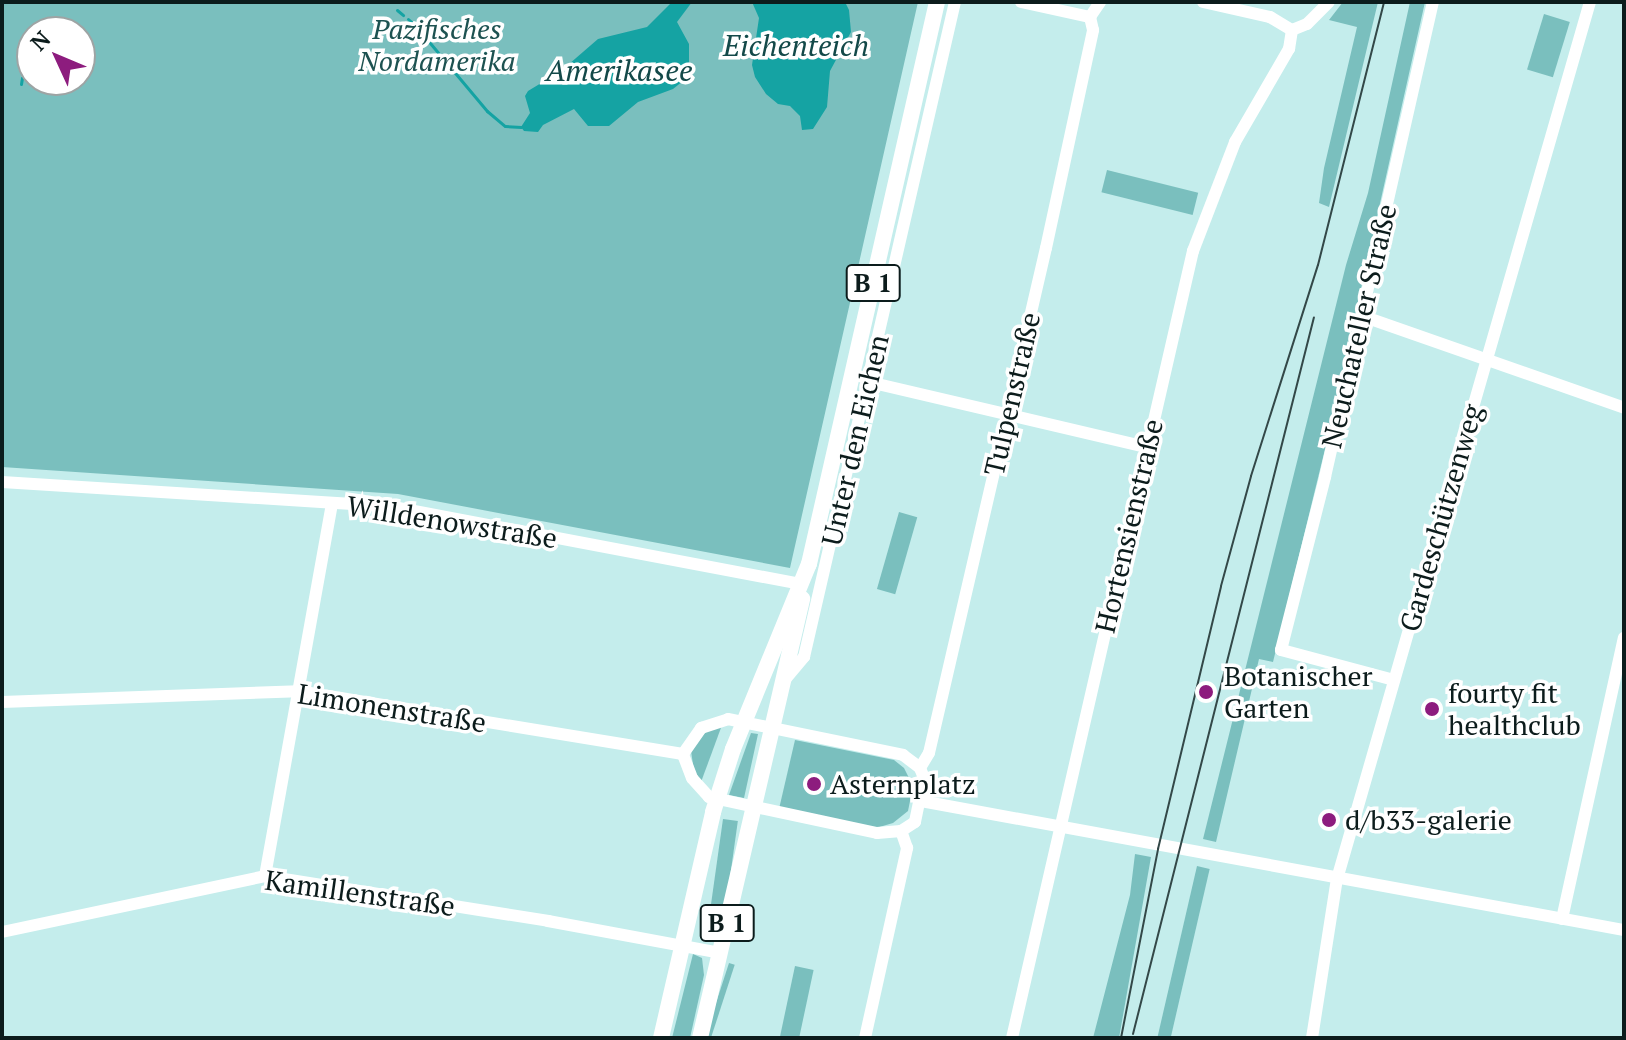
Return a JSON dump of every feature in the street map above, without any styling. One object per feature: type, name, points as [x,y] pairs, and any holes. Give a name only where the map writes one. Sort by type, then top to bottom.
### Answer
[{"type":"main road","name":"Unter den Eichen","points":[[700,1038],[800,620],[804,579],[937,2]]},
{"type":"main road","name":"Unter den Eichen","points":[[661,1038],[717,800],[745,722],[804,579]]},
{"type":"street","name":"Unter den Eichen","points":[[783,682],[804,657],[955,2]]},
{"type":"street","points":[[1021,2],[1090,17],[1100,2]]},
{"type":"street","points":[[1203,2],[1270,17],[1292,30],[1307,24],[1329,2]]},
{"type":"street","name":"Neuchateller Straße","points":[[1394,680],[1281,650],[1362,316],[1433,2]]},
{"type":"street","name":"Gardeschützenweg","points":[[1312,1038],[1337,879],[1590,2]]},
{"type":"street","name":"Tulpenstraße","points":[[920,768],[929,753],[1081,91],[1093,30],[1090,17]]},
{"type":"street","name":"Hortensienstraße","points":[[1012,1038],[1193,251],[1235,142],[1289,49],[1292,30]]},
{"type":"street","points":[[1362,316],[1624,408]]},
{"type":"street","points":[[869,382],[1147,447]]},
{"type":"street","name":"Willdenowstraße","points":[[2,482],[388,506],[804,579]]},
{"type":"street","points":[[265,876],[332,503]]},
{"type":"street","points":[[1562,919],[1624,638]]},
{"type":"street","name":"Limonenstraße","points":[[2,702],[298,691],[683,754]]},
{"type":"street","points":[[728,719],[903,755],[920,768],[924,778],[915,822],[901,831],[877,833],[717,800],[701,790],[683,754],[692,738],[706,725],[728,719]]},
{"type":"street","points":[[921,801],[1624,930]]},
{"type":"street","points":[[865,1038],[907,848],[901,831]]},
{"type":"street","name":"Kamillenstraße","points":[[2,932],[265,876],[720,953]]},
{"type":"green space","name":"Pazifisches Nordamerika","points":[[2,2],[918,2],[790,568],[398,494],[2,467]]},
{"type":"green space","points":[[1343,2],[1378,2],[1329,207],[1319,203],[1324,168],[1357,27],[1329,20]]},
{"type":"green space","points":[[1410,2],[1425,2],[1326,445],[1273,662],[1259,659],[1216,842],[1203,839],[1346,265],[1368,193]]},
{"type":"green space","points":[[1544,14],[1570,22],[1553,77],[1527,69]]},
{"type":"green space","points":[[1107,170],[1198,193],[1193,215],[1101,192]]},
{"type":"green space","points":[[899,512],[917,517],[895,594],[877,589]]},
{"type":"green space","points":[[722,725],[701,782],[694,771],[691,751],[706,731]]},
{"type":"green space","points":[[751,733],[758,734],[744,798],[729,795]]},
{"type":"green space","points":[[795,740],[894,760],[904,768],[913,786],[908,811],[893,823],[876,828],[779,809]]},
{"type":"green space","points":[[723,819],[738,821],[721,942],[706,940]]},
{"type":"green space","points":[[1135,854],[1151,857],[1119,1038],[1093,1038],[1130,895]]},
{"type":"green space","points":[[1197,866],[1210,869],[1171,1038],[1157,1038]]},
{"type":"green space","points":[[693,954],[702,958],[704,975],[690,1038],[672,1038]]},
{"type":"green space","points":[[729,963],[735,965],[711,1038],[705,1036]]},
{"type":"green space","points":[[795,966],[814,970],[799,1038],[780,1038]]},
{"type":"water","name":"Amerikasee","points":[[672,2],[692,2],[677,22],[689,44],[689,64],[683,81],[673,89],[638,102],[609,126],[588,126],[574,109],[543,125],[538,132],[524,131],[521,127],[530,113],[525,96],[528,91],[561,71],[598,39],[647,27]]},
{"type":"water","name":"Eichenteich","points":[[752,2],[845,2],[849,10],[851,32],[830,71],[827,107],[813,129],[802,130],[800,116],[790,106],[778,104],[766,94],[755,77],[752,65],[759,18]]},
{"type":"waterway","points":[[397,10],[403,15]]},
{"type":"waterway","points":[[408,19],[417,27]]},
{"type":"waterway","points":[[419,30],[427,38]]},
{"type":"waterway","points":[[430,43],[487,111],[505,126],[521,127]]},
{"type":"tram line","points":[[1121,1038],[1158,849],[1221,586],[1251,476],[1318,265],[1384,2]]},
{"type":"tram line","points":[[1133,1034],[1314,317]]},
{"type":"place","name":"Botanischer Garten","points":[[1206,692]]},
{"type":"place","name":"fourty fit healthclub","points":[[1432,709]]},
{"type":"place","name":"Asternplatz","points":[[814,784]]},
{"type":"place","name":"d/b33-galerie","points":[[1329,820]]}]
